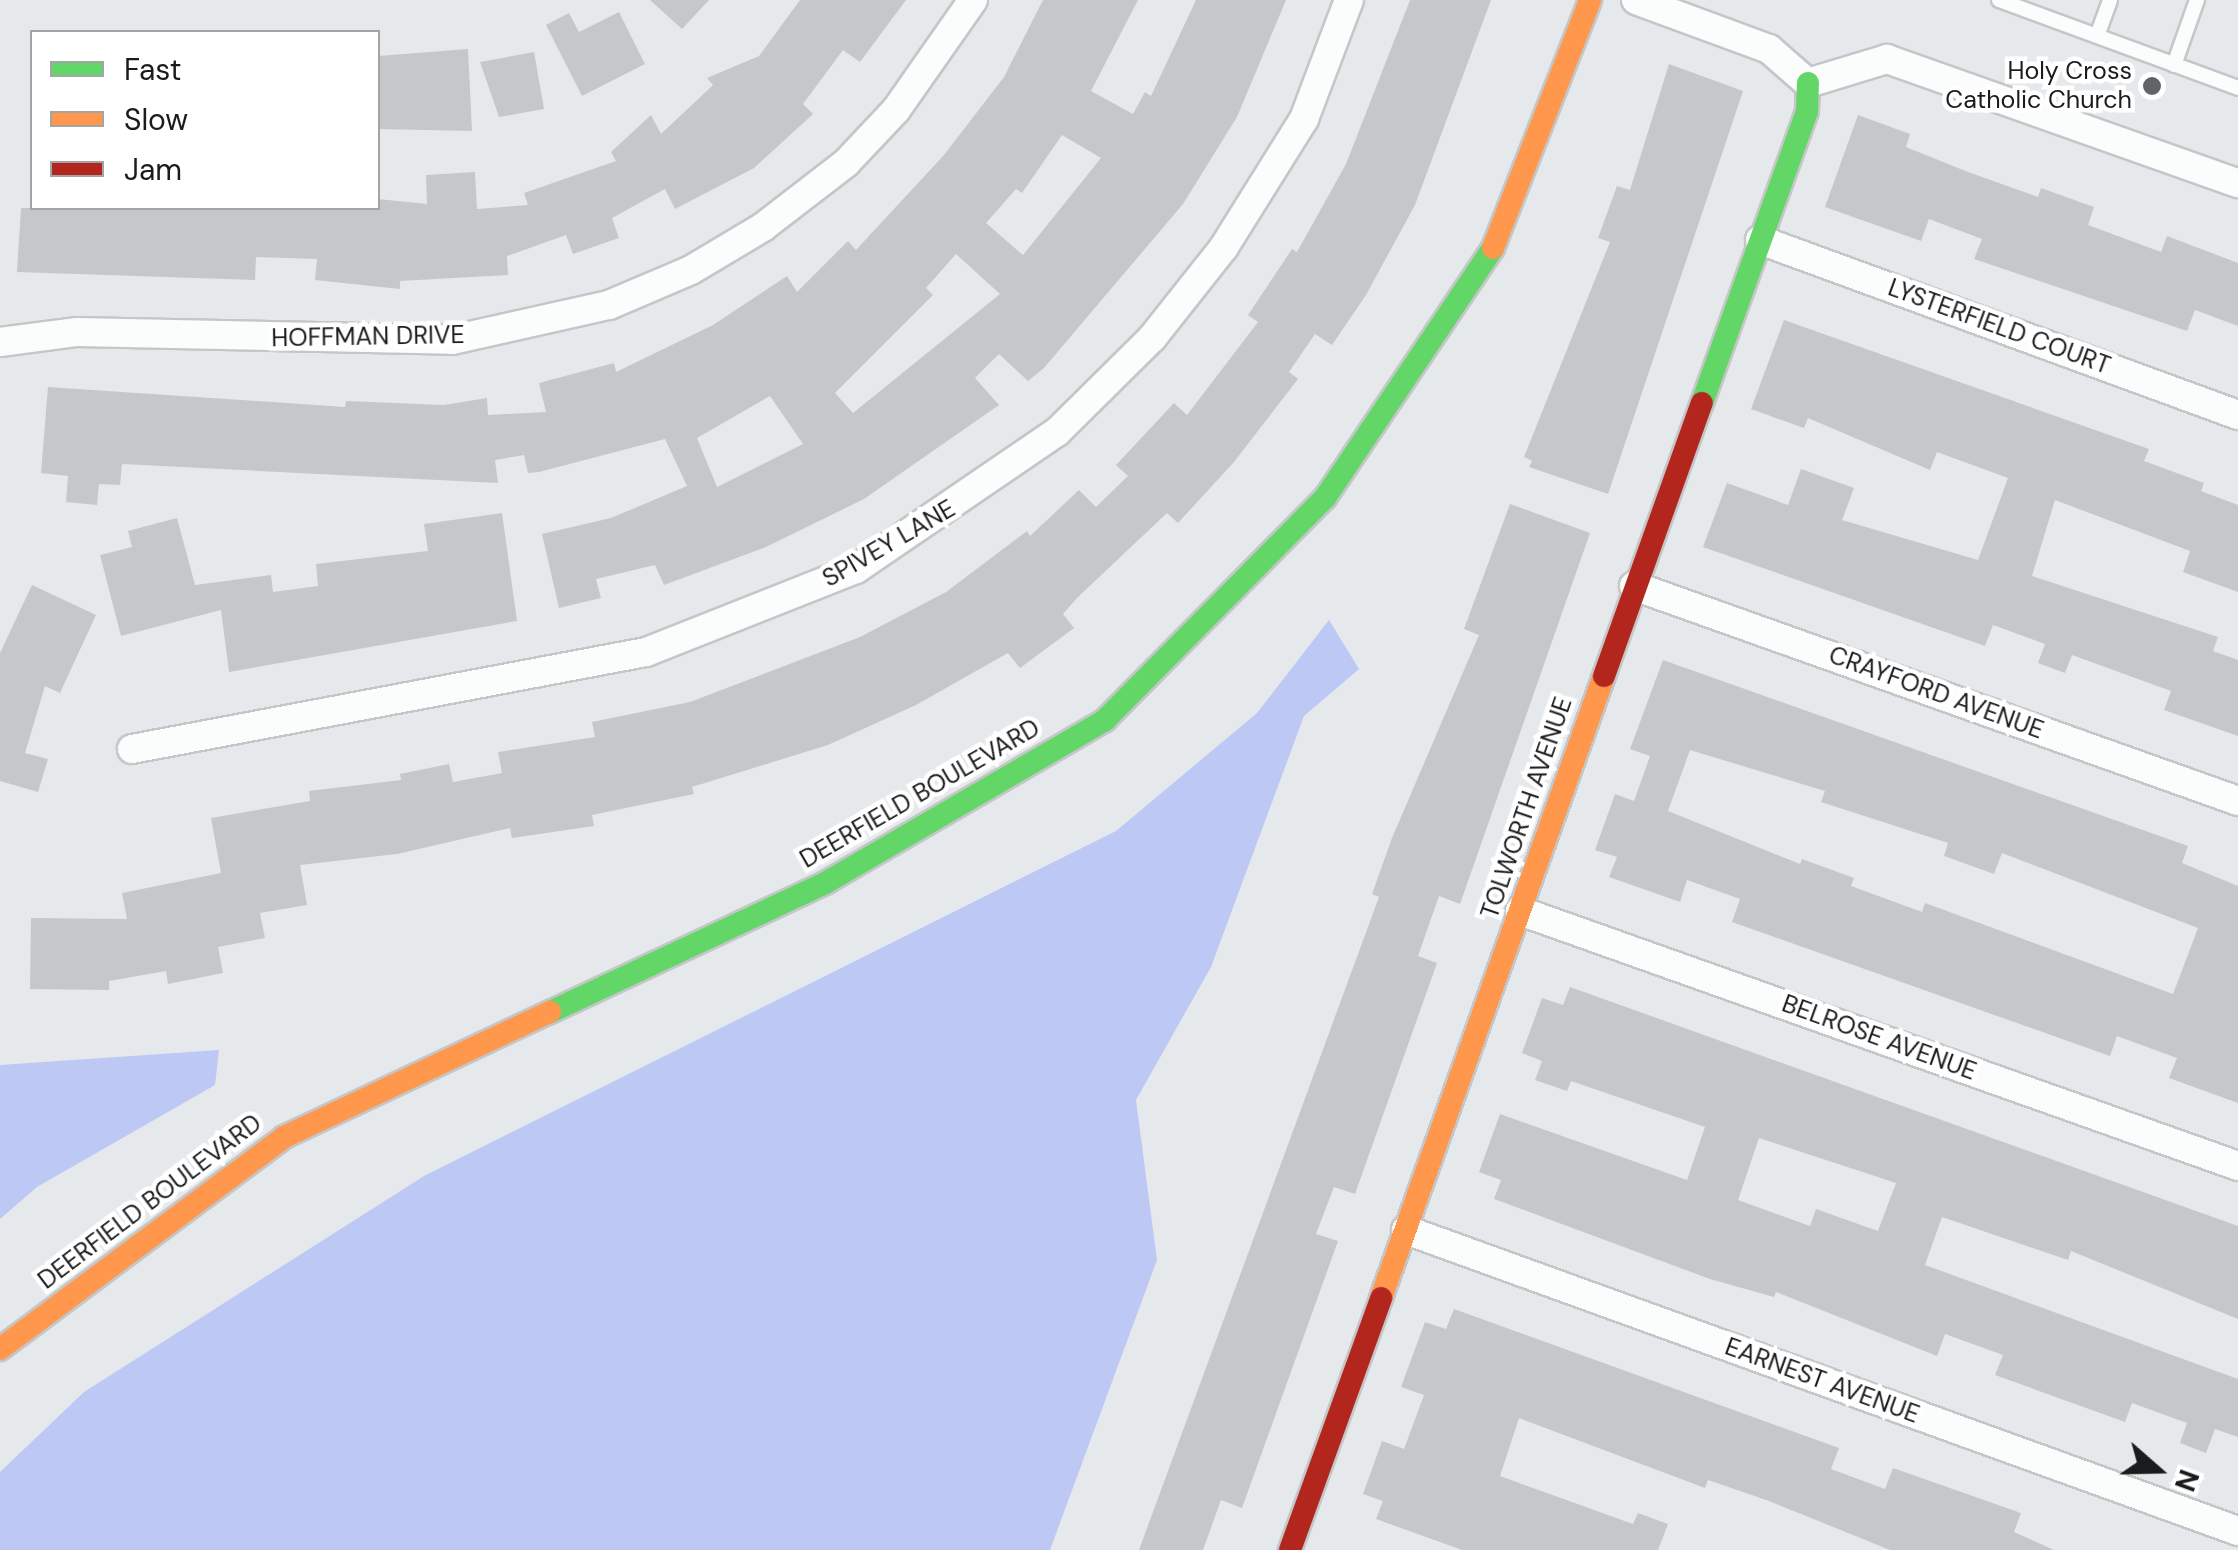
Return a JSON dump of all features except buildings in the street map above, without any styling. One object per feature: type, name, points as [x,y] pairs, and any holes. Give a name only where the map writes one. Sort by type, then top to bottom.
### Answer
[{"type":"street","name":"HOFFMAN DRIVE","points":[[0,342],[77,332],[452,340],[609,306],[748,235],[846,162],[896,110],[973,0]]},
{"type":"street","name":"SPIVEY LANE","points":[[132,749],[646,652],[856,569],[1056,432],[1152,338],[1224,247],[1304,119],[1349,0]]},
{"type":"street","name":"DEERFIELD BOULEVARD","points":[[0,1349],[284,1136],[827,882],[1106,720],[1325,498],[1488,260],[1590,0]]},
{"type":"street","points":[[1636,0],[1769,49],[1808,82],[1886,59],[2238,183]]},
{"type":"street","name":"TOLWORTH AVENUE","points":[[1290,1550],[1807,111],[1808,82]]},
{"type":"street","name":"LYSTERFIELD COURT","points":[[1760,240],[2238,415]]},
{"type":"street","name":"CRAYFORD AVENUE","points":[[1634,586],[2238,801]]},
{"type":"street","name":"BELROSE AVENUE","points":[[1520,911],[2238,1166]]},
{"type":"street","name":"EARNEST AVENUE","points":[[1406,1230],[2238,1531]]},
{"type":"lane","points":[[1999,0],[2017,3],[2238,88]]},
{"type":"lane","points":[[2097,36],[2110,0]]},
{"type":"lane","points":[[2174,65],[2197,0]]},
{"type":"water","points":[[1329,620],[1359,669],[1304,716],[1211,967],[1136,1100],[1157,1260],[1050,1550],[0,1550],[0,1472],[84,1392],[424,1176],[1116,831],[1257,713]]},
{"type":"water","points":[[219,1050],[215,1085],[37,1187],[0,1219],[0,1065]]},
{"type":"traffic: fast","points":[[1702,403],[1807,111],[1808,83]]},
{"type":"traffic: fast","points":[[550,1012],[827,882],[1105,720],[1325,498],[1493,248]]},
{"type":"traffic: slow","points":[[1493,248],[1590,0]]},
{"type":"traffic: slow","points":[[1381,1298],[1604,676]]},
{"type":"traffic: slow","points":[[0,1349],[284,1137],[550,1012]]},
{"type":"traffic: jam","points":[[1604,676],[1702,403]]},
{"type":"traffic: jam","points":[[1290,1550],[1381,1298]]},
{"type":"place","name":"Holy Cross Catholic Church","points":[[2152,86]]}]
